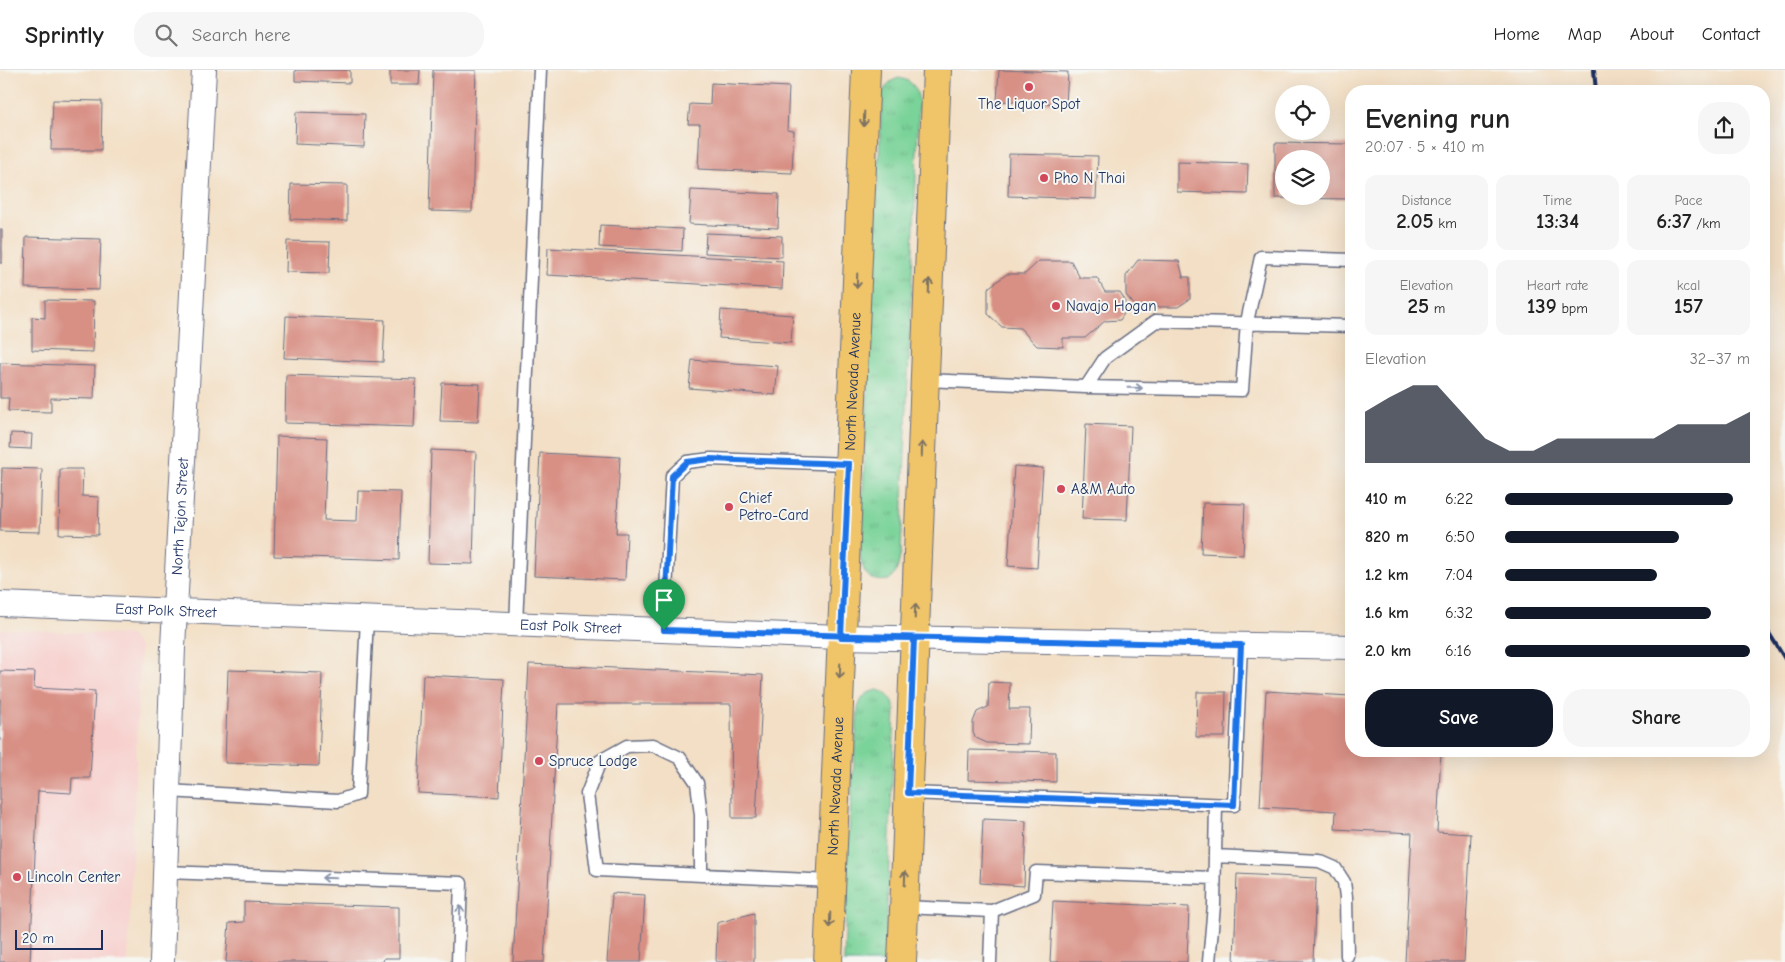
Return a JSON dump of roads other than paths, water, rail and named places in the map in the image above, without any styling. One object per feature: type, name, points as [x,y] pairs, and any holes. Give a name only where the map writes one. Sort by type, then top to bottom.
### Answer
[{"type":"main road","name":"North Nevada Avenue","points":[[828,962],[866,70]]},
{"type":"main road","points":[[902,962],[937,70]]},
{"type":"street","name":"North Tejon Street","points":[[162,962],[176,611],[204,70]]},
{"type":"street","name":"East Polk Street","points":[[0,604],[841,637],[1345,647]]},
{"type":"lane","points":[[516,625],[540,70]]},
{"type":"lane","points":[[925,380],[1086,387],[1242,390],[1247,322],[1261,257],[1345,260]]},
{"type":"lane","points":[[1086,387],[1105,358],[1156,321],[1345,326]]},
{"type":"lane","points":[[664,630],[672,476],[687,462],[710,459],[849,464]]},
{"type":"lane","points":[[168,791],[338,801],[358,794],[367,619]]},
{"type":"lane","points":[[908,793],[1234,805],[1241,645]]},
{"type":"lane","points":[[701,875],[701,816],[697,783],[680,758],[654,745],[627,746],[600,762],[587,794],[597,870],[701,875],[831,881]]},
{"type":"lane","points":[[1209,962],[1212,935],[1216,805]]},
{"type":"lane","points":[[1215,856],[1319,861],[1335,868],[1344,882],[1347,956]]},
{"type":"lane","points":[[165,872],[461,883],[458,962]]},
{"type":"lane","points":[[904,906],[992,911],[1034,894],[1036,872],[1214,878]]},
{"type":"lane","points":[[990,962],[992,911]]},
{"type":"railway","points":[[1594,70],[1595,85]]},
{"type":"railway","points":[[1770,635],[1785,659]]},
{"type":"place","name":"The Liquor Spot","points":[[1029,87]]},
{"type":"place","name":"Pho N Thai","points":[[1044,178]]},
{"type":"place","name":"Navajo Hogan","points":[[1056,306]]},
{"type":"place","name":"A&M Auto","points":[[1061,489]]},
{"type":"place","name":"Chief Petro-Card","points":[[729,507]]},
{"type":"place","name":"Spruce Lodge","points":[[539,761]]},
{"type":"place","name":"Lincoln Center","points":[[17,877]]}]
